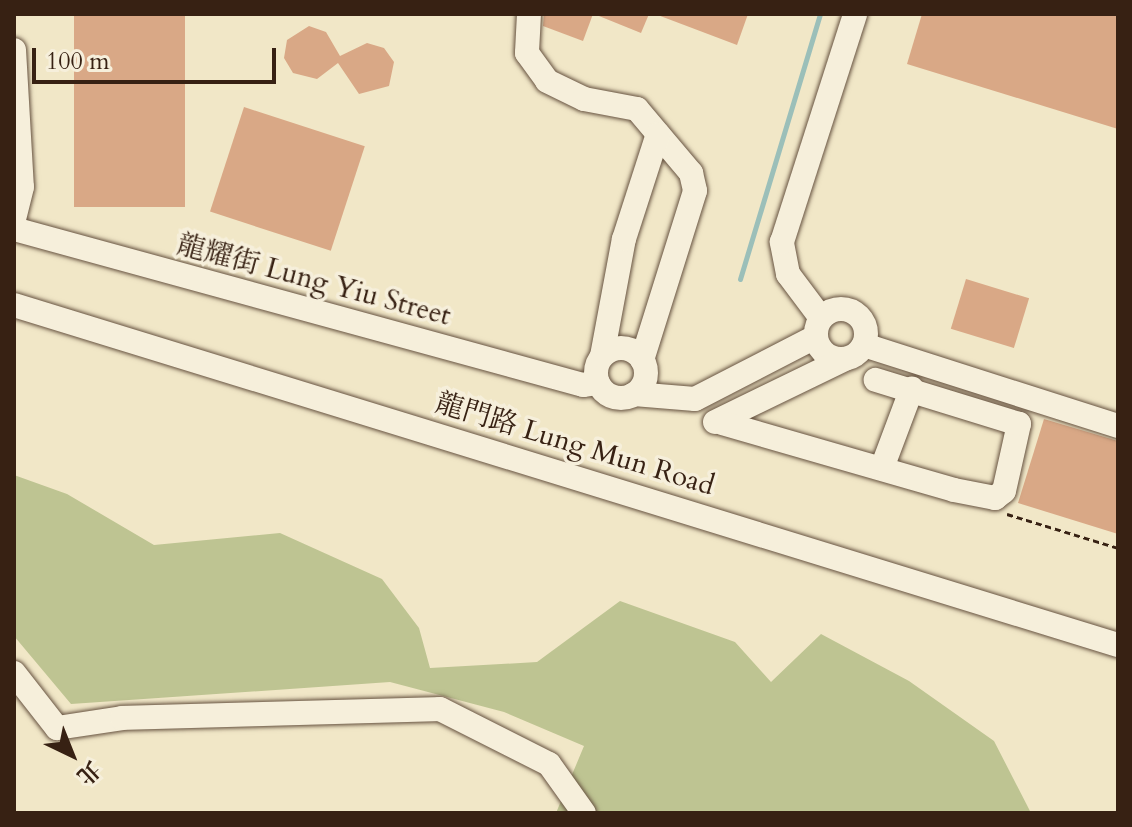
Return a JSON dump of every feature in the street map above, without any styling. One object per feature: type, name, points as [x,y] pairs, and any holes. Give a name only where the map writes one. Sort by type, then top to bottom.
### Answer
[{"type":"street","points":[[529,14],[527,53],[547,81],[584,99],[637,109],[679,153],[695,191],[642,360],[645,378],[634,394]]},
{"type":"street","points":[[855,14],[782,242],[788,274],[818,327],[828,357],[854,352],[1118,426]]},
{"type":"street","points":[[14,50],[22,187],[14,218]]},
{"type":"street","points":[[658,134],[624,239],[598,383],[613,397],[634,394],[695,399],[851,311],[866,329],[854,352],[722,423]]},
{"type":"street","name":"龍耀街 Lung Yiu Street","points":[[14,229],[583,385],[598,383]]},
{"type":"street","name":"龍門路 Lung Mun Road","points":[[14,305],[1118,645]]},
{"type":"street","points":[[602,356],[624,348],[642,360]]},
{"type":"street","points":[[695,399],[722,423],[995,498],[1023,429],[912,388],[876,380]]},
{"type":"street","points":[[882,468],[912,388]]},
{"type":"street","points":[[14,673],[57,728],[122,718],[440,709],[549,764],[584,813]]},
{"type":"path","points":[[995,498],[1000,512],[1118,548]]},
{"type":"green space","points":[[14,475],[67,494],[154,545],[280,533],[382,579],[419,628],[430,668],[537,662],[620,601],[735,642],[771,682],[821,634],[909,681],[994,741],[1031,813],[556,813],[584,746],[504,712],[390,682],[71,704],[14,636]]},
{"type":"building","points":[[74,14],[185,14],[185,207],[74,207]]},
{"type":"building","points":[[544,14],[593,14],[583,41],[543,26]]},
{"type":"building","points":[[594,14],[649,14],[641,33]]},
{"type":"building","points":[[655,14],[748,14],[737,45]]},
{"type":"building","points":[[922,14],[1118,14],[1118,129],[907,64]]},
{"type":"building","points":[[309,26],[326,32],[340,56],[367,43],[384,48],[394,62],[389,86],[359,94],[338,63],[317,79],[293,73],[284,58],[287,40]]},
{"type":"building","points":[[244,107],[365,146],[331,251],[210,212]]},
{"type":"building","points":[[966,279],[1029,298],[1014,348],[951,329]]},
{"type":"building","points":[[1044,419],[1118,441],[1118,534],[1018,503]]},
{"type":"waterway","points":[[740,279],[820,14]]}]
